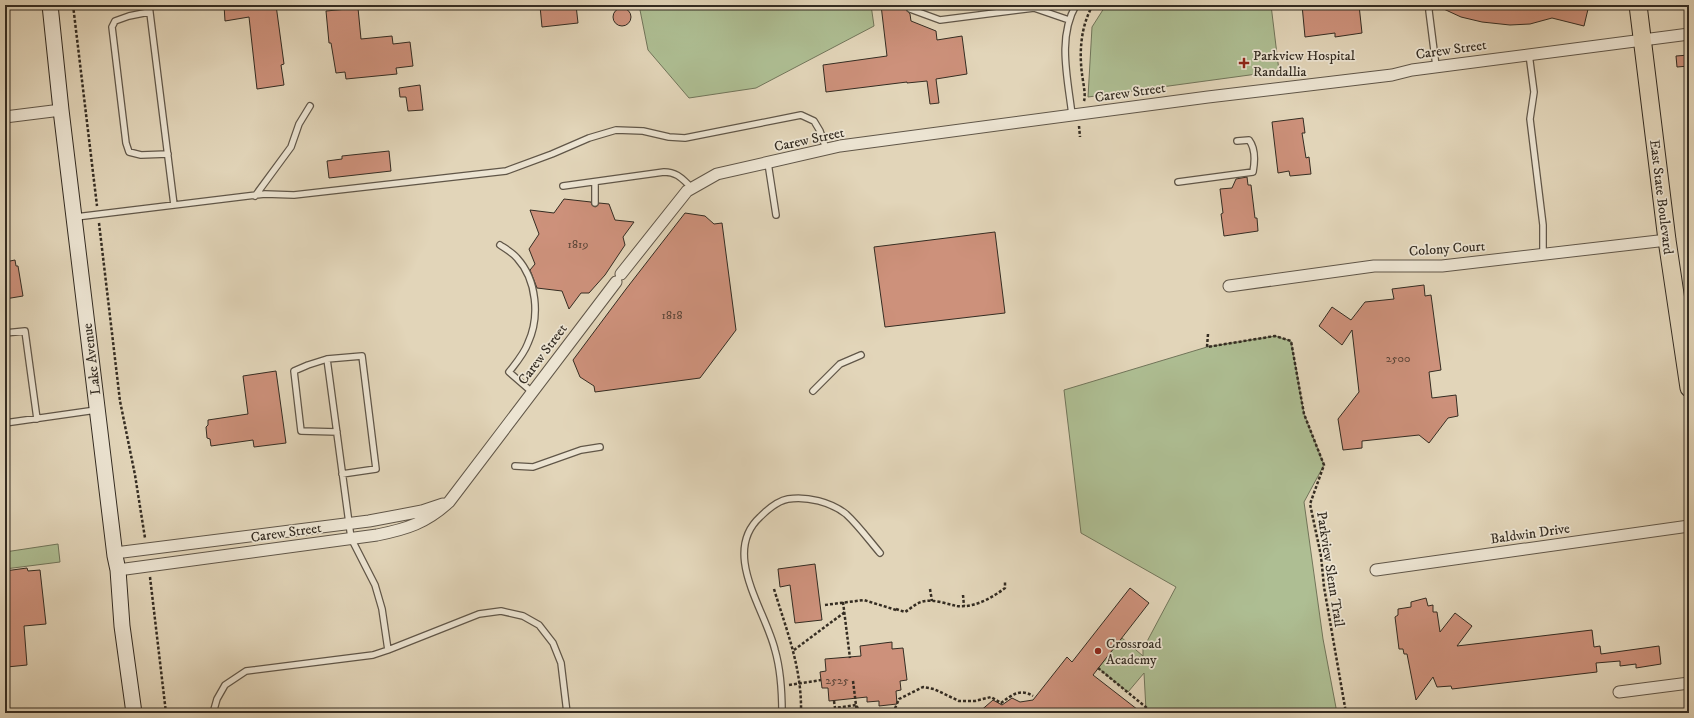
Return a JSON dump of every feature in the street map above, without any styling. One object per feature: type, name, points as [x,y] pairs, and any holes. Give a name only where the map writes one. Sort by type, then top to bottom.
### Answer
[{"type":"main road","name":"Lake Avenue","points":[[50,5],[60,110],[118,570],[122,626],[134,713]]},
{"type":"main road","name":"East State Boulevard","points":[[1638,5],[1667,240],[1689,388]]},
{"type":"street","name":"Carew Street","points":[[118,570],[403,530],[417,525],[437,513],[449,502],[618,278],[677,203],[687,191],[717,174],[840,146],[1377,77],[1436,66],[1689,34]]},
{"type":"street","points":[[5,117],[60,110]]},
{"type":"street","name":"Colony Court","points":[[1230,286],[1374,266],[1442,266],[1667,240]]},
{"type":"street","name":"Carew Street","points":[[115,553],[349,524],[422,511],[449,502]]},
{"type":"street","name":"Baldwin Drive","points":[[1376,570],[1689,526]]},
{"type":"street","points":[[1619,692],[1689,683]]},
{"type":"lane","points":[[150,5],[149,12],[174,205]]},
{"type":"lane","points":[[1075,115],[1065,45],[1069,20],[1076,5]]},
{"type":"lane","points":[[1430,5],[1429,11],[1436,66]]},
{"type":"lane","points":[[910,9],[940,20],[1034,6],[1069,20]]},
{"type":"lane","points":[[149,12],[129,16],[115,21],[112,27],[126,143],[129,152],[141,155],[168,154]]},
{"type":"lane","points":[[1529,54],[1534,92],[1530,119],[1543,225],[1543,254]]},
{"type":"lane","points":[[255,196],[291,147],[299,124],[310,106]]},
{"type":"lane","points":[[74,218],[255,196],[294,195],[506,171],[589,138],[616,130],[643,131],[669,137],[685,138],[786,116],[801,115],[814,120],[820,131],[826,149]]},
{"type":"lane","points":[[1178,182],[1254,172],[1255,162],[1253,146],[1248,140],[1237,141]]},
{"type":"lane","points":[[768,163],[776,215]]},
{"type":"lane","points":[[564,186],[672,172],[682,178],[692,188]]},
{"type":"lane","points":[[595,182],[595,203]]},
{"type":"lane","points":[[500,245],[517,257],[525,268],[533,289],[535,308],[534,326],[528,343],[509,372],[532,392]]},
{"type":"lane","points":[[5,334],[25,331],[37,419]]},
{"type":"lane","points":[[813,391],[840,364],[861,355]]},
{"type":"lane","points":[[337,432],[301,431],[294,371],[327,359],[362,356],[376,469],[342,474]]},
{"type":"lane","points":[[327,359],[351,538],[375,585],[382,609],[388,650]]},
{"type":"lane","points":[[5,423],[97,410]]},
{"type":"lane","points":[[515,466],[533,467],[581,450],[600,447]]},
{"type":"lane","points":[[782,713],[782,686],[775,649],[749,582],[744,558],[746,540],[752,524],[771,507],[787,499],[809,499],[828,504],[845,514],[880,553]]},
{"type":"lane","points":[[213,713],[217,698],[225,685],[246,671],[373,654],[388,650],[479,614],[501,610],[523,616],[539,625],[553,643],[560,663],[567,713]]},
{"type":"path","points":[[73,5],[120,401],[135,475],[146,541]]},
{"type":"path","points":[[1080,137],[1075,115],[1077,102],[1085,101],[1080,60],[1081,46],[1084,29],[1093,5]]},
{"type":"path","name":"Parkview Slenn Trail","points":[[1208,334],[1207,347],[1275,336],[1290,341],[1304,414],[1324,465],[1310,504],[1322,556],[1324,587],[1346,713]]},
{"type":"path","points":[[149,573],[166,713]]},
{"type":"path","points":[[825,605],[864,600],[905,612],[921,602],[932,601],[964,606],[982,602],[997,594],[1005,588],[1005,582]]},
{"type":"path","points":[[930,589],[932,601]]},
{"type":"path","points":[[774,590],[794,650],[799,683],[801,713]]},
{"type":"path","points":[[963,596],[964,606]]},
{"type":"path","points":[[843,602],[850,658]]},
{"type":"path","points":[[794,650],[844,612]]},
{"type":"path","points":[[1098,668],[1153,713]]},
{"type":"path","points":[[799,683],[821,680]]},
{"type":"path","points":[[853,681],[857,713]]},
{"type":"path","points":[[892,713],[899,699],[923,688],[934,689],[959,701],[975,701],[991,697],[1002,703],[1013,694],[1026,692],[1033,696]]},
{"type":"path","points":[[834,701],[835,708],[856,705]]},
{"type":"path","points":[[856,705],[863,713]]},
{"type":"green space","points":[[639,5],[871,5],[874,26],[756,88],[689,98],[648,50]]},
{"type":"green space","points":[[1106,5],[1271,5],[1279,71],[1088,97],[1092,27]]},
{"type":"green space","points":[[1275,336],[1291,341],[1304,414],[1324,465],[1304,502],[1323,639],[1337,713],[1156,713],[1146,710],[1144,673],[1128,692],[1098,668],[1122,638],[1143,656],[1143,649],[1176,587],[1081,533],[1064,390],[1207,347]]},
{"type":"green space","points":[[58,544],[60,562],[5,569],[5,552]]},
{"type":"building","points":[[224,5],[276,5],[284,64],[281,65],[284,85],[257,89],[249,17],[225,21]]},
{"type":"building","points":[[541,5],[576,5],[578,23],[542,27]]},
{"type":"building","points":[[881,5],[909,5],[906,9],[910,14],[911,21],[936,31],[937,40],[962,36],[967,74],[936,79],[939,103],[930,104],[927,81],[826,92],[823,65],[887,56]]},
{"type":"building","points":[[1302,5],[1359,5],[1362,33],[1335,37],[1335,33],[1305,37]]},
{"type":"building","points":[[1435,5],[1589,5],[1584,26],[1552,18],[1530,24],[1510,25],[1482,22],[1461,17]]},
{"type":"building","points":[[358,8],[361,39],[392,36],[393,44],[410,42],[413,66],[396,68],[397,74],[346,79],[345,72],[336,73],[331,43],[329,43],[326,11]]},
{"type":"building","points":[[622,8],[628,11],[631,17],[628,23],[622,26],[616,23],[613,17],[616,11]]},
{"type":"building","points":[[1689,55],[1689,66],[1677,67],[1676,56]]},
{"type":"building","points":[[420,85],[423,110],[408,111],[406,97],[400,97],[399,88]]},
{"type":"building","points":[[1303,118],[1305,133],[1302,133],[1306,158],[1309,157],[1311,174],[1290,176],[1289,171],[1278,173],[1272,122]]},
{"type":"building","points":[[389,151],[391,171],[329,178],[327,161],[342,159],[342,156]]},
{"type":"building","points":[[1247,177],[1248,185],[1251,185],[1258,231],[1224,236],[1220,189],[1232,188],[1236,179]]},
{"type":"building","points":[[564,199],[591,202],[595,207],[599,203],[609,204],[615,220],[634,222],[623,237],[625,245],[605,275],[589,293],[581,293],[569,309],[562,291],[537,288],[530,270],[535,264],[529,249],[539,234],[530,210],[554,213]]},
{"type":"building","points":[[685,213],[705,216],[714,224],[722,223],[736,330],[700,378],[595,392],[594,386],[580,377],[573,360]]},
{"type":"building","points":[[995,232],[1005,313],[885,327],[874,247]]},
{"type":"building","points":[[15,260],[16,266],[18,266],[23,296],[5,299],[5,262]]},
{"type":"building","points":[[1424,285],[1425,296],[1431,295],[1441,370],[1429,372],[1432,398],[1456,395],[1458,416],[1448,418],[1429,443],[1419,435],[1362,441],[1362,448],[1343,450],[1338,419],[1359,392],[1352,330],[1342,345],[1319,326],[1332,307],[1351,320],[1365,302],[1394,299],[1392,289]]},
{"type":"building","points":[[276,371],[286,443],[254,447],[253,440],[211,446],[210,439],[207,438],[206,427],[208,425],[208,420],[248,414],[243,376]]},
{"type":"building","points":[[815,564],[822,620],[795,623],[790,585],[780,587],[778,569]]},
{"type":"building","points":[[27,568],[28,571],[40,570],[46,624],[24,626],[27,665],[7,667],[5,654],[5,571]]},
{"type":"building","name":"Crossroad Academy","points":[[1130,588],[1149,603],[1093,675],[1142,713],[978,713],[993,700],[1002,705],[1012,698],[1020,702],[1033,700],[1067,657],[1072,662]]},
{"type":"building","points":[[1426,598],[1428,606],[1433,605],[1433,612],[1437,612],[1440,632],[1455,613],[1472,626],[1457,646],[1592,630],[1594,647],[1600,646],[1601,654],[1659,646],[1661,664],[1636,668],[1636,664],[1620,666],[1620,661],[1596,663],[1597,672],[1452,689],[1451,686],[1437,687],[1433,677],[1416,700],[1407,654],[1404,654],[1403,649],[1399,649],[1395,617],[1398,615],[1398,609],[1411,607],[1411,602]]},
{"type":"building","points":[[892,642],[892,649],[903,648],[907,680],[900,681],[901,690],[896,691],[897,704],[879,706],[879,701],[867,702],[867,697],[829,701],[828,688],[822,688],[820,672],[826,671],[825,659],[861,656],[860,646]]},
{"type":"place","name":"Parkview Hospital Randallia","points":[[1244,63]]},
{"type":"place","name":"Crossroad Academy","points":[[1098,651]]}]
